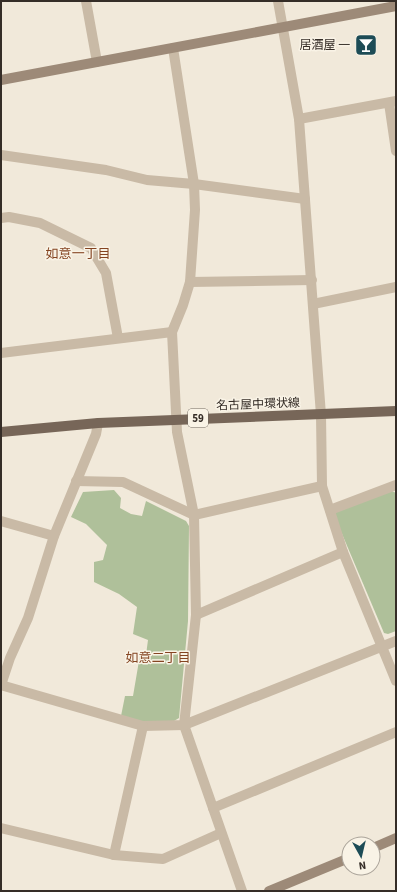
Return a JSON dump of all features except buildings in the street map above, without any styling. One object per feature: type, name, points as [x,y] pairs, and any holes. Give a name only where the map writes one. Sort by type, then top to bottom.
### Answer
[{"type":"main road","name":"名古屋中環状線","points":[[1,432],[98,423],[396,411]]},
{"type":"street","points":[[86,1],[97,62]]},
{"type":"street","points":[[278,1],[299,119],[321,414],[322,486],[343,552],[396,681]]},
{"type":"street","points":[[1,80],[396,6]]},
{"type":"street","points":[[174,48],[194,184],[196,210],[190,282],[183,305],[172,332],[177,432],[194,515],[196,615],[184,725],[242,891]]},
{"type":"street","points":[[299,119],[392,102],[396,151]]},
{"type":"street","points":[[1,155],[106,170],[147,180],[194,184],[305,199]]},
{"type":"street","points":[[1,218],[9,217],[40,223],[92,248],[106,273],[118,338]]},
{"type":"street","points":[[190,282],[312,280]]},
{"type":"street","points":[[313,304],[396,287]]},
{"type":"street","points":[[1,352],[172,332]]},
{"type":"street","points":[[98,423],[96,434],[54,536],[28,618],[6,656],[1,685],[143,726],[184,725],[396,641]]},
{"type":"street","points":[[76,481],[123,482],[194,515],[322,486]]},
{"type":"street","points":[[330,510],[396,485]]},
{"type":"street","points":[[1,521],[54,536]]},
{"type":"street","points":[[196,615],[343,552]]},
{"type":"street","points":[[114,855],[143,726]]},
{"type":"street","points":[[213,808],[396,732]]},
{"type":"street","points":[[1,828],[114,855],[163,859],[221,833]]},
{"type":"street","points":[[381,845],[396,838]]},
{"type":"street","points":[[269,891],[341,861]]},
{"type":"green space","points":[[114,490],[121,498],[120,508],[131,514],[142,516],[146,501],[186,521],[189,526],[188,621],[179,718],[174,721],[140,722],[121,716],[125,696],[133,696],[140,655],[146,655],[148,640],[133,634],[137,607],[119,594],[94,582],[94,562],[103,560],[107,545],[86,524],[71,517],[83,492]]},
{"type":"green space","points":[[392,491],[396,493],[396,631],[388,634],[384,633],[334,515],[336,511]]},
{"type":"place","name":"居酒屋 一","points":[[366,45]]},
{"type":"district","name":"如意一丁目","points":[[78,253]]},
{"type":"district","name":"如意二丁目","points":[[158,657]]}]
